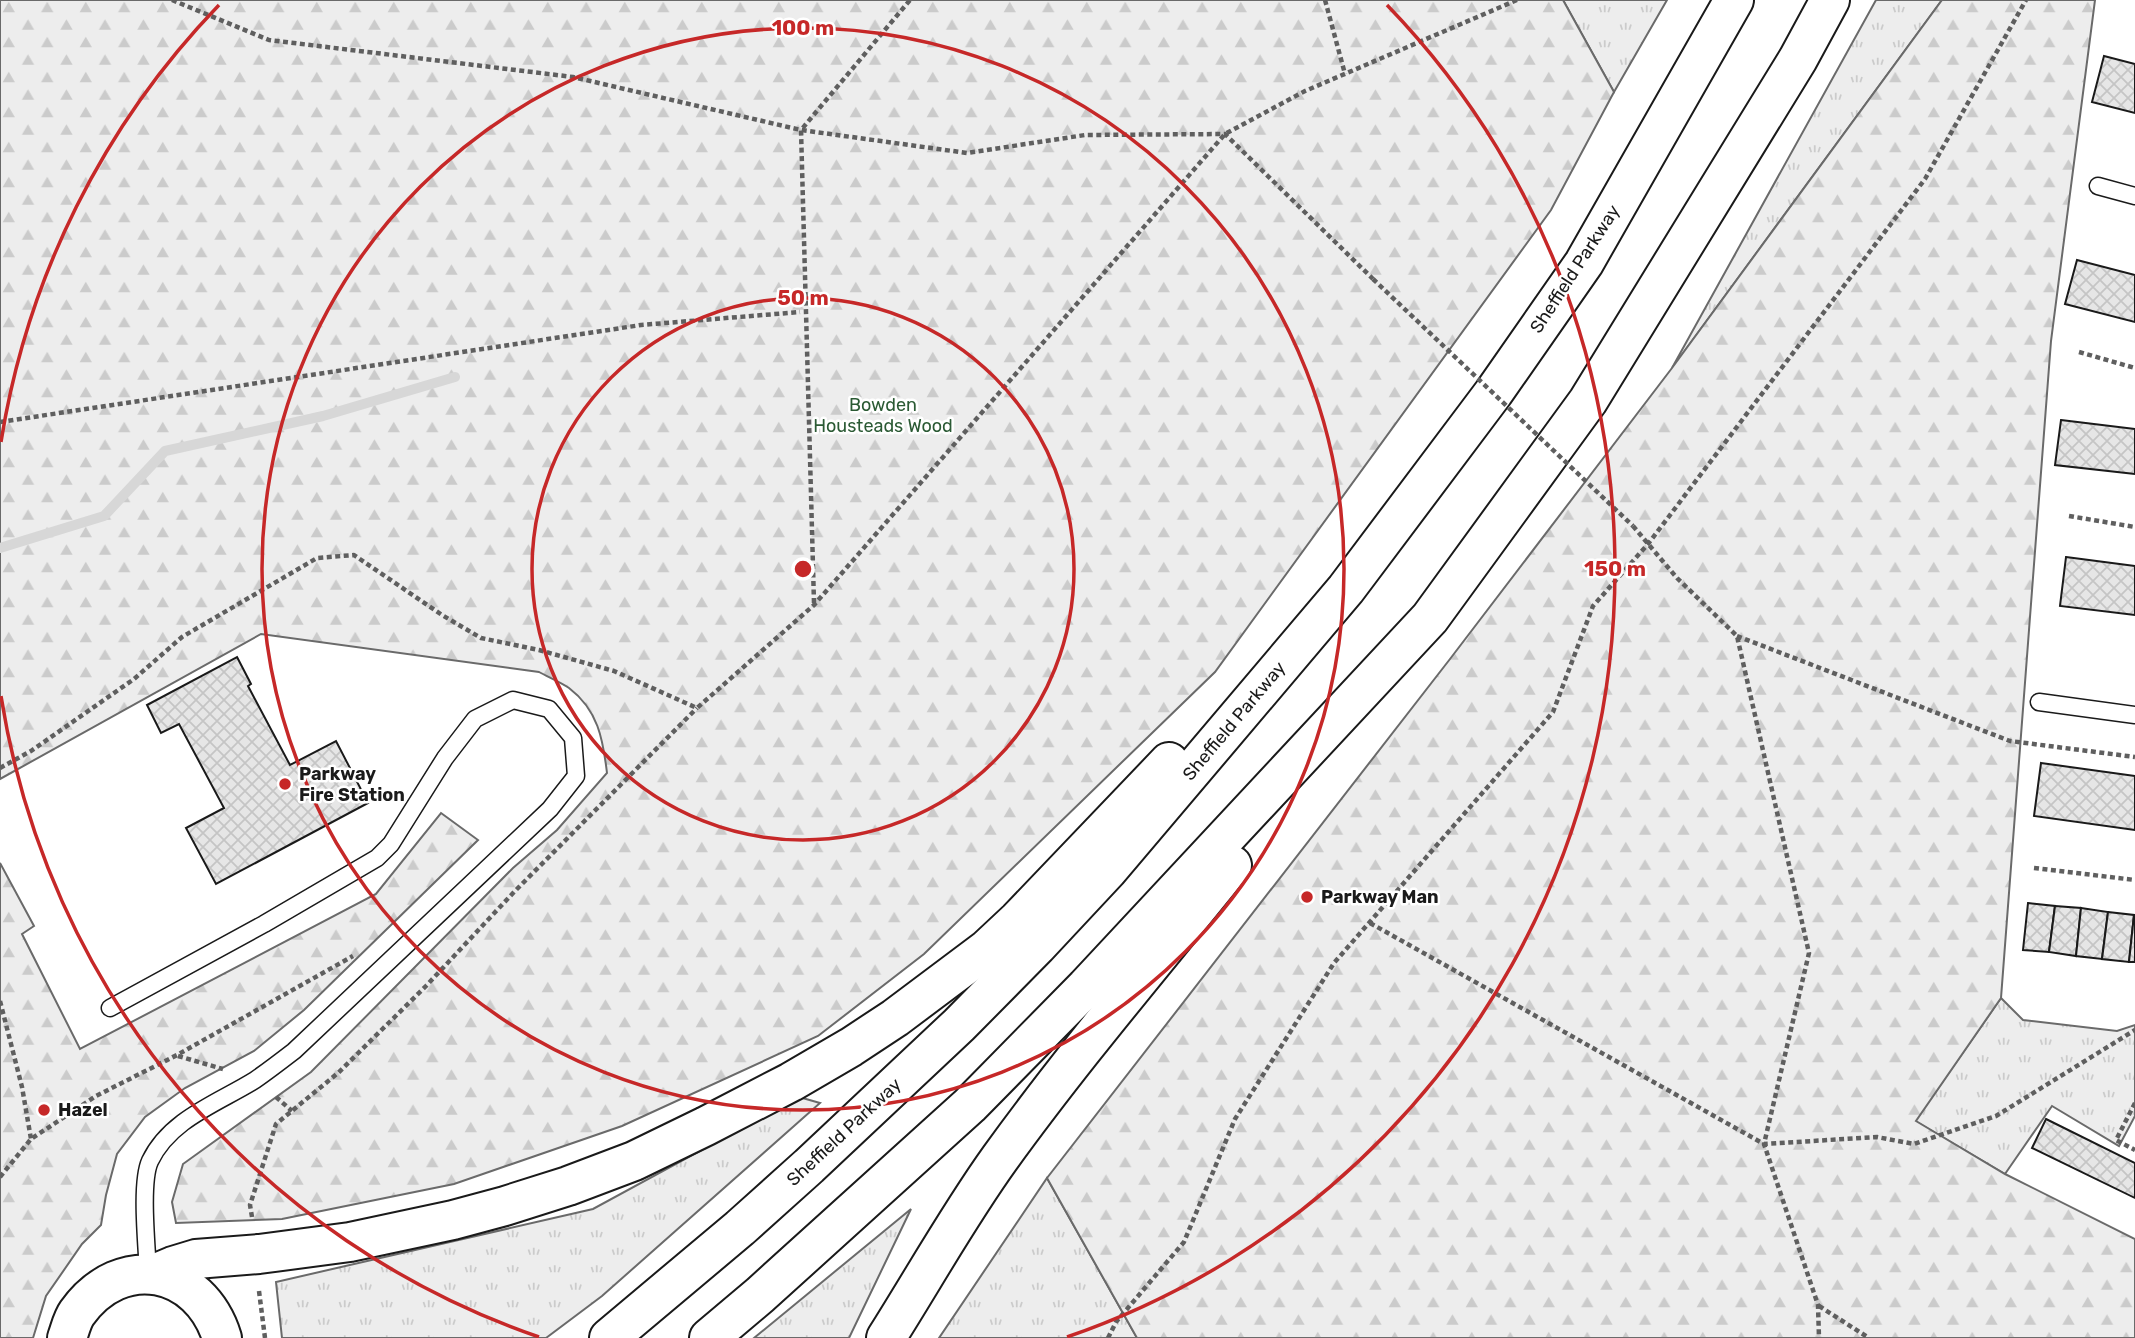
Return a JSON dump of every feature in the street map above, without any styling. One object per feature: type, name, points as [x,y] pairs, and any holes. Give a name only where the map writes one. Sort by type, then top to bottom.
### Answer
[{"type":"highway","name":"Sheffield Parkway","points":[[609,1338],[809,1166],[959,1025],[1027,956],[1108,870],[1346,589],[1494,392],[1584,263],[1734,0]]},
{"type":"highway","points":[[886,1338],[974,1196],[1028,1120],[1430,618],[1588,401],[1798,59],[1830,0]]},
{"type":"highway","points":[[67,1338],[75,1315],[94,1292],[121,1277],[151,1274],[196,1259],[350,1242],[505,1206],[634,1161],[791,1082],[851,1047],[918,1002],[987,950],[1159,771],[1346,589]]},
{"type":"highway","points":[[709,1338],[970,1105],[1086,987],[1430,618]]},
{"type":"highway","points":[[151,1274],[171,1280],[196,1295],[213,1317],[222,1338]]},
{"type":"lane","points":[[2098,186],[2135,197]]},
{"type":"lane","points":[[110,1008],[377,858],[391,844],[446,758],[475,719],[513,700],[549,709],[573,738],[576,776],[550,809],[293,1051],[256,1079],[197,1112],[171,1132],[150,1162],[145,1195],[151,1274]]},
{"type":"lane","points":[[2039,702],[2135,715]]},
{"type":"path","points":[[172,0],[269,40],[573,77],[801,130],[967,153],[1085,135],[1226,134],[1373,279],[1633,526],[1677,578],[1737,636],[2010,741],[2135,757]]},
{"type":"path","points":[[814,605],[801,130],[910,0]]},
{"type":"path","points":[[1325,0],[1345,74]]},
{"type":"path","points":[[265,1338],[259,1288],[259,1254],[250,1205],[276,1124],[358,1054],[697,708],[814,605],[1226,134],[1305,91],[1517,0]]},
{"type":"path","points":[[1108,1338],[1116,1322],[1184,1242],[1235,1119],[1334,963],[1553,712],[1593,606],[1648,544],[1925,179],[2026,0]]},
{"type":"path","points":[[0,422],[641,325],[800,312]]},
{"type":"path","points":[[2079,352],[2135,368]]},
{"type":"path","points":[[2069,516],[2135,527]]},
{"type":"path","points":[[0,768],[31,751],[134,679],[182,637],[317,558],[354,555],[481,638],[539,650],[614,671],[697,708]]},
{"type":"path","points":[[1737,636],[1809,953],[1764,1144],[1818,1306],[1819,1338]]},
{"type":"path","points":[[2034,869],[2135,880]]},
{"type":"path","points":[[1370,922],[1764,1144],[1877,1137],[1914,1144],[1996,1116],[2135,1030]]},
{"type":"path","points":[[0,1177],[32,1139],[96,1096],[177,1055],[362,951]]},
{"type":"path","points":[[0,1002],[32,1139]]},
{"type":"path","points":[[177,1055],[256,1079]]},
{"type":"path","points":[[2135,1103],[2116,1140],[2135,1150]]},
{"type":"path","points":[[1818,1306],[1869,1338]]},
{"type":"green space","name":"Bowden Housteads Wood","points":[[0,0],[1563,0],[1614,92],[1551,210],[1215,672],[924,954],[818,1036],[622,1126],[454,1184],[282,1219],[176,1223],[172,1202],[183,1164],[311,1072],[513,868],[557,830],[607,773],[601,737],[587,706],[569,688],[539,672],[261,634],[0,779]]},
{"type":"green space","points":[[1563,0],[1667,0],[1614,92]]},
{"type":"green space","points":[[1876,0],[1942,0],[1672,368]]},
{"type":"green space","points":[[1942,0],[2095,0],[2051,341],[2001,998],[1916,1121],[2005,1174],[2135,1239],[2135,1338],[1137,1338],[1047,1178],[1672,368]]},
{"type":"green space","points":[[441,813],[478,840],[304,1010],[254,1051],[185,1088],[145,1117],[117,1154],[101,1225],[82,1244],[46,1296],[33,1338],[0,1338],[0,863],[34,926],[22,934],[80,1049],[376,894]]},
{"type":"green space","points":[[2001,998],[2023,1020],[2117,1031],[2135,1025],[2135,1116],[2119,1146],[2052,1106],[2005,1174],[1915,1121]]},
{"type":"green space","points":[[799,1097],[820,1103],[602,1296],[546,1338],[282,1338],[276,1282],[593,1209]]},
{"type":"green space","points":[[1047,1178],[1137,1338],[939,1338]]},
{"type":"green space","points":[[911,1209],[849,1338],[754,1338]]},
{"type":"building","points":[[2104,56],[2135,64],[2135,113],[2092,102]]},
{"type":"building","points":[[2077,260],[2135,275],[2135,322],[2065,304]]},
{"type":"building","points":[[2061,420],[2135,429],[2135,474],[2055,465]]},
{"type":"building","points":[[2066,557],[2135,566],[2135,615],[2060,606]]},
{"type":"building","name":"Parkway Fire Station","points":[[237,657],[251,684],[248,686],[290,765],[336,741],[368,803],[216,884],[186,828],[224,808],[179,724],[161,733],[147,705]]},
{"type":"building","points":[[2041,763],[2135,776],[2135,830],[2034,816]]},
{"type":"building","points":[[2028,903],[2055,906],[2049,952],[2023,950]]},
{"type":"building","points":[[2055,906],[2081,908],[2076,956],[2049,952]]},
{"type":"building","points":[[2081,908],[2108,912],[2102,959],[2076,956]]},
{"type":"building","points":[[2108,912],[2134,915],[2129,962],[2102,959]]},
{"type":"building","points":[[2134,915],[2135,962],[2129,962]]},
{"type":"building","points":[[2046,1119],[2135,1163],[2135,1198],[2032,1148]]},
{"type":"waterway","points":[[0,548],[104,516],[165,451],[323,416],[455,377]]},
{"type":"place","name":"Parkway Fire Station","points":[[285,784]]},
{"type":"place","name":"Parkway Man","points":[[1307,897]]},
{"type":"place","name":"Hazel","points":[[44,1110]]}]
